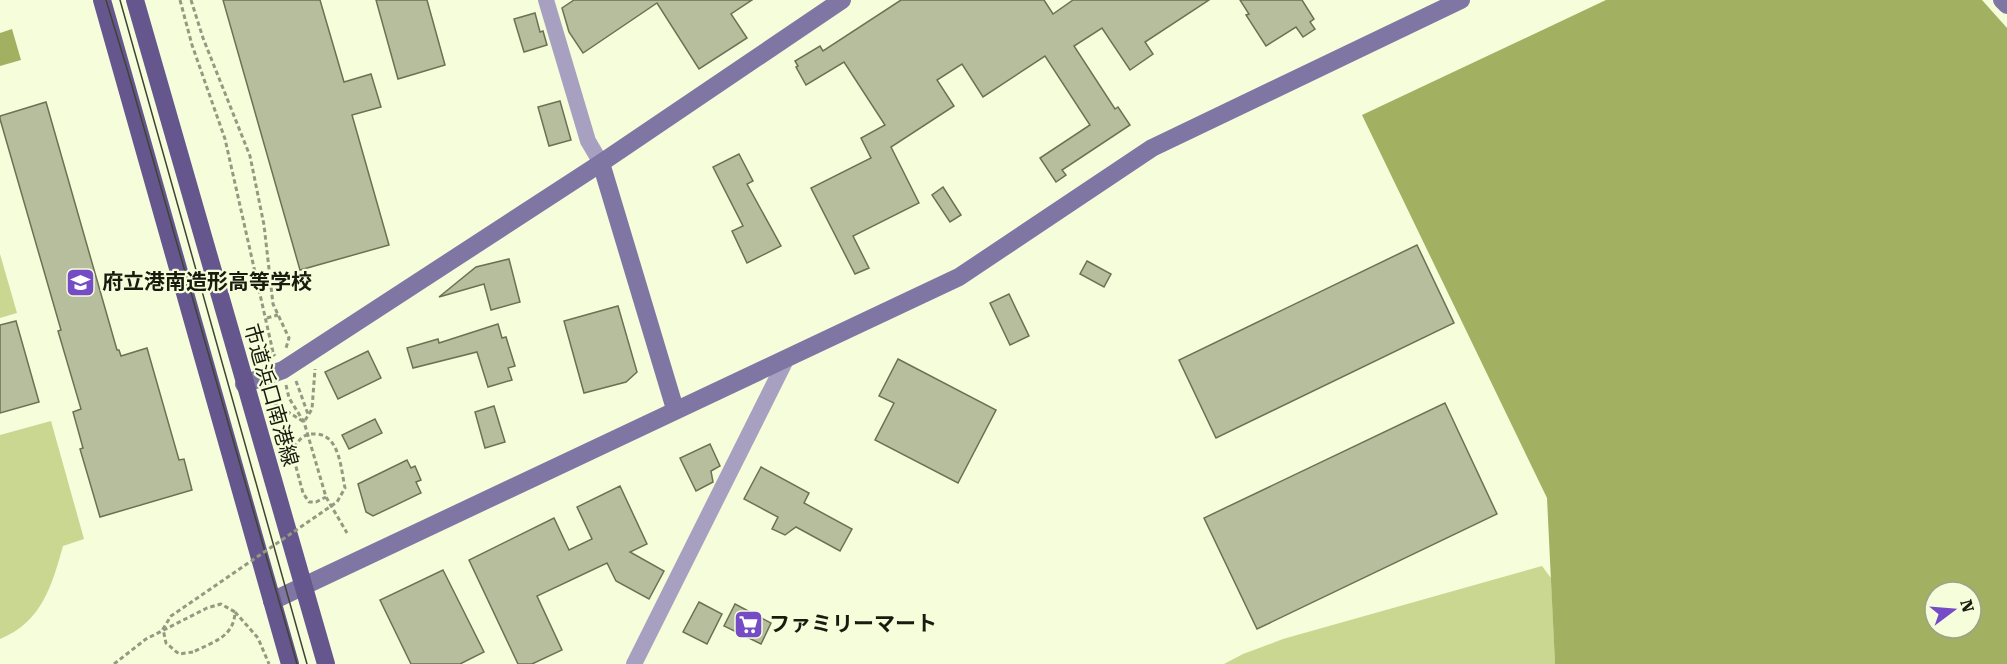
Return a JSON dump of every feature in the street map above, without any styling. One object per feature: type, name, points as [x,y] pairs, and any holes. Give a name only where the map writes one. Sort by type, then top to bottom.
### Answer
[{"type":"main road","points":[[102,0],[290,664]]},
{"type":"main road","name":"市道浜口南港線","points":[[135,0],[326,664]]},
{"type":"street","points":[[546,0],[588,141],[601,163],[675,410]]},
{"type":"street","points":[[244,384],[289,375],[842,0]]},
{"type":"street","points":[[272,602],[959,277],[1152,148],[1461,0]]},
{"type":"street","points":[[2002,0],[2007,5]]},
{"type":"street","points":[[634,664],[788,358]]},
{"type":"path","points":[[180,0],[192,45],[225,139],[274,354]]},
{"type":"path","points":[[192,0],[203,38],[250,156],[264,225],[273,304],[289,338],[287,348],[274,354]]},
{"type":"path","points":[[267,318],[278,315]]},
{"type":"path","points":[[264,343],[289,375],[308,415]]},
{"type":"path","points":[[303,422],[312,409],[315,368]]},
{"type":"path","points":[[289,375],[289,398],[303,422],[326,497],[347,533]]},
{"type":"path","points":[[274,403],[303,422]]},
{"type":"path","points":[[235,612],[234,624],[226,634],[194,652],[179,654],[166,643],[163,630],[171,616],[337,502],[345,488],[335,448],[330,438],[308,433],[298,439],[292,452],[303,493],[309,502],[316,502],[326,497]]},
{"type":"path","points":[[114,664],[146,639],[207,608],[221,604],[235,612],[258,638],[269,664]]},
{"type":"shaded area","points":[[1606,0],[2007,0],[2007,664],[1555,664],[1547,498],[1362,115]]},
{"type":"shaded area","points":[[12,29],[21,60],[0,66],[0,33]]},
{"type":"shaded area","points":[[0,254],[17,313],[0,318]]},
{"type":"shaded area","points":[[51,421],[84,539],[63,546],[43,601],[26,623],[0,639],[0,435]]},
{"type":"shaded area","points":[[1542,566],[1551,578],[1555,664],[1224,664],[1283,639]]},
{"type":"pier","points":[[1982,0],[2007,0],[2007,28]]},
{"type":"building","points":[[223,0],[320,0],[344,82],[371,74],[381,107],[352,115],[389,245],[300,270]]},
{"type":"building","points":[[376,0],[427,0],[445,65],[398,79]]},
{"type":"building","points":[[574,0],[752,0],[731,14],[747,38],[699,69],[657,3],[583,53],[569,32],[562,8]]},
{"type":"building","points":[[901,0],[1044,0],[1053,14],[1073,0],[1209,0],[1145,42],[1153,54],[1130,70],[1102,28],[1074,46],[1115,109],[1118,107],[1130,125],[1062,170],[1066,175],[1056,182],[1040,158],[1090,125],[1045,56],[983,97],[962,64],[937,80],[954,106],[891,147],[919,203],[853,236],[869,268],[855,274],[811,188],[871,158],[861,138],[885,125],[844,62],[806,85],[795,61],[820,46],[823,51]]},
{"type":"building","points":[[1240,0],[1302,0],[1314,19],[1310,22],[1315,29],[1303,37],[1296,27],[1266,46],[1246,15],[1249,14]]},
{"type":"building","points":[[535,13],[540,32],[543,31],[547,45],[524,52],[514,19]]},
{"type":"building","points":[[560,101],[571,140],[549,146],[538,107]]},
{"type":"building","points":[[46,102],[117,350],[121,356],[147,348],[179,460],[184,459],[192,490],[100,517],[80,449],[83,448],[73,412],[81,409],[58,331],[61,330],[0,119],[0,116]]},
{"type":"building","points":[[739,154],[753,181],[747,184],[781,246],[747,263],[732,231],[743,226],[713,167]]},
{"type":"building","points":[[943,187],[961,215],[950,222],[932,195]]},
{"type":"building","points":[[1417,245],[1454,323],[1216,438],[1179,360]]},
{"type":"building","points":[[509,259],[520,302],[491,310],[484,284],[439,297],[476,267]]},
{"type":"building","points":[[1087,261],[1111,274],[1104,287],[1080,274]]},
{"type":"building","points":[[1009,294],[1029,336],[1010,345],[990,303]]},
{"type":"building","points":[[618,306],[637,372],[626,382],[584,393],[564,321]]},
{"type":"building","points":[[16,321],[39,402],[0,413],[0,325]]},
{"type":"building","points":[[498,324],[502,338],[506,337],[515,366],[508,368],[512,380],[488,387],[477,352],[413,368],[407,348],[438,339],[439,343]]},
{"type":"building","points":[[368,351],[381,378],[338,399],[325,372]]},
{"type":"building","points":[[898,359],[996,410],[958,483],[875,440],[894,403],[879,396]]},
{"type":"building","points":[[1445,403],[1497,514],[1257,629],[1204,518]]},
{"type":"building","points":[[494,406],[505,442],[485,448],[475,412]]},
{"type":"building","points":[[375,419],[382,433],[349,449],[342,435]]},
{"type":"building","points":[[710,444],[720,466],[711,471],[713,482],[696,491],[680,458]]},
{"type":"building","points":[[407,460],[411,468],[415,466],[421,480],[416,482],[421,493],[373,516],[366,512],[358,484]]},
{"type":"building","points":[[761,467],[809,493],[804,503],[852,529],[840,551],[796,527],[785,535],[772,529],[778,517],[744,499]]},
{"type":"building","points":[[620,486],[647,544],[630,552],[664,571],[649,599],[616,581],[607,563],[537,596],[562,650],[532,664],[518,664],[469,560],[554,518],[569,550],[592,539],[577,507]]},
{"type":"building","points":[[443,570],[484,652],[460,664],[411,664],[380,600]]},
{"type":"building","points":[[699,602],[722,614],[707,644],[683,632]]},
{"type":"building","name":"ファミリーマート","points":[[735,604],[771,623],[761,644],[724,626]]},
{"type":"tram line","points":[[106,0],[297,664]]},
{"type":"tram line","points":[[120,0],[307,664]]},
{"type":"place","name":"府立港南造形高等学校","points":[[81,282]]},
{"type":"place","name":"ファミリーマート","points":[[748,624]]}]
